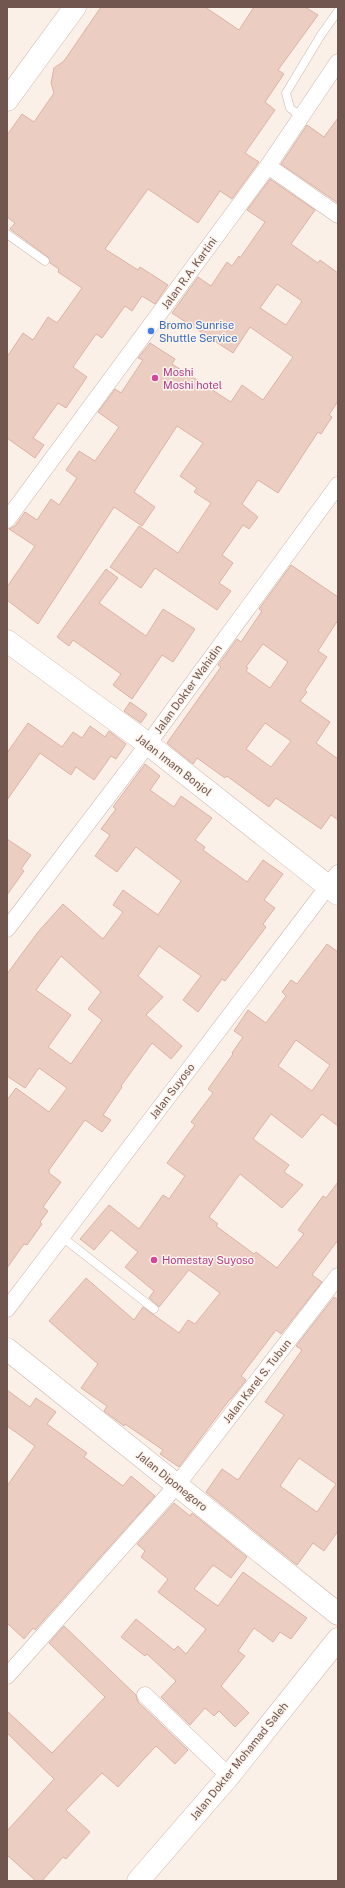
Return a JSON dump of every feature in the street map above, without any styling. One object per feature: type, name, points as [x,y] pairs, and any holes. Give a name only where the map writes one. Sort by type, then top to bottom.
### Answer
[{"type":"street","points":[[7,100],[75,7]]},
{"type":"street","name":"Jalan R.A. Kartini","points":[[7,520],[268,166],[338,62]]},
{"type":"street","points":[[268,166],[338,215]]},
{"type":"street","name":"Jalan Dokter Wahidin","points":[[7,929],[148,744],[338,485]]},
{"type":"street","name":"Jalan Imam Bonjol","points":[[7,641],[335,884]]},
{"type":"street","name":"Jalan Suyoso","points":[[7,1309],[335,884]]},
{"type":"street","name":"Jalan Karel S. Tubun","points":[[7,1676],[177,1485],[338,1276]]},
{"type":"street","name":"Jalan Diponegoro","points":[[7,1349],[338,1614]]},
{"type":"street","name":"Jalan Dokter Mohamad Saleh","points":[[138,1881],[229,1776],[338,1639]]},
{"type":"street","points":[[145,1695],[229,1776]]},
{"type":"lane","points":[[301,117],[290,108],[286,93],[321,35],[338,11]]},
{"type":"lane","points":[[7,234],[45,261]]},
{"type":"lane","points":[[62,1237],[154,1309]]},
{"type":"building","points":[[101,7],[205,7],[239,30],[254,7],[305,7],[318,15],[278,70],[284,74],[265,102],[275,110],[245,153],[259,162],[232,199],[220,191],[198,223],[148,189],[105,249],[138,270],[140,267],[168,285],[155,304],[142,296],[132,311],[125,306],[102,338],[96,334],[73,367],[87,377],[66,408],[58,403],[33,438],[44,445],[35,458],[7,438],[7,357],[23,333],[33,340],[48,317],[57,323],[82,288],[58,272],[59,269],[50,263],[48,257],[10,229],[15,223],[7,217],[7,135],[22,114],[34,122],[54,93],[51,83],[54,68],[64,61]]},
{"type":"building","points":[[338,118],[338,203],[281,164],[307,125],[324,137]]},
{"type":"building","points":[[270,179],[315,210],[291,244],[318,263],[320,260],[338,273],[338,401],[329,415],[332,417],[321,434],[318,432],[278,493],[258,480],[242,504],[258,517],[249,529],[243,525],[222,555],[233,563],[219,583],[231,591],[217,610],[155,568],[141,588],[110,567],[139,526],[178,553],[211,503],[194,492],[197,488],[180,476],[203,443],[177,426],[134,492],[155,507],[142,526],[114,507],[38,624],[7,600],[7,587],[35,546],[9,529],[15,526],[25,512],[37,520],[51,499],[59,505],[77,478],[66,470],[79,451],[95,461],[119,427],[98,412],[115,389],[121,393],[143,360],[138,358],[150,343],[175,359],[172,364],[231,402],[242,385],[263,400],[293,357],[250,327],[233,353],[172,313],[198,277],[211,286],[227,262],[232,266],[239,256],[240,258],[265,222],[247,210]],"holes":[[[277,284],[302,301],[286,325],[260,308]]]},
{"type":"building","points":[[291,565],[338,597],[338,620],[318,651],[327,657],[305,690],[307,692],[300,701],[330,722],[316,743],[338,759],[338,820],[331,815],[321,829],[276,798],[269,807],[227,776],[225,778],[197,758],[193,764],[167,743],[221,667],[218,665],[237,639],[241,642],[262,611],[259,609]],"holes":[[[263,644],[288,662],[270,688],[246,671],[248,668],[246,667]],[[265,723],[291,741],[271,767],[246,749]]]},
{"type":"building","points":[[106,569],[118,578],[99,603],[146,636],[163,609],[195,629],[173,662],[162,655],[132,699],[113,685],[121,674],[73,640],[69,646],[57,637]]},
{"type":"building","points":[[130,702],[147,714],[141,723],[124,711]]},
{"type":"building","points":[[28,723],[62,747],[73,732],[82,738],[90,726],[105,737],[109,731],[126,744],[116,759],[111,756],[94,780],[76,767],[71,775],[40,753],[7,800],[7,753]]},
{"type":"building","points":[[145,764],[160,776],[150,790],[174,807],[181,796],[212,818],[195,840],[205,847],[203,850],[247,882],[263,860],[283,874],[264,900],[275,908],[263,924],[266,927],[225,981],[222,979],[198,1012],[183,1000],[201,976],[159,946],[138,976],[163,997],[146,1015],[182,1046],[171,1059],[152,1043],[121,1086],[122,1087],[103,1115],[111,1120],[102,1132],[85,1120],[49,1170],[49,1173],[61,1182],[43,1207],[48,1211],[40,1222],[42,1224],[27,1245],[24,1244],[7,1268],[7,1100],[16,1088],[49,1112],[67,1088],[39,1068],[25,1088],[7,1076],[7,974],[38,932],[63,904],[103,939],[123,912],[113,905],[123,890],[158,915],[181,881],[136,847],[117,872],[95,856],[110,835],[101,829],[116,809],[113,807]],"holes":[[[61,956],[101,992],[88,1009],[102,1020],[71,1064],[48,1047],[71,1015],[36,990]]]},
{"type":"building","points":[[7,839],[31,855],[21,869],[24,871],[7,895]]},
{"type":"building","points":[[327,944],[338,952],[338,1126],[322,1114],[302,1138],[271,1114],[253,1139],[289,1165],[284,1172],[303,1185],[282,1208],[240,1174],[209,1217],[218,1224],[216,1226],[254,1254],[256,1252],[277,1268],[304,1234],[298,1230],[323,1196],[326,1198],[338,1182],[338,1240],[312,1275],[322,1282],[281,1334],[276,1330],[241,1376],[246,1380],[179,1467],[160,1454],[163,1450],[125,1424],[124,1426],[104,1411],[107,1406],[81,1388],[98,1364],[49,1321],[86,1278],[134,1320],[143,1307],[179,1333],[188,1320],[195,1324],[220,1293],[189,1270],[159,1307],[149,1298],[154,1291],[125,1267],[138,1252],[111,1230],[94,1250],[80,1239],[109,1205],[139,1229],[163,1195],[169,1199],[185,1176],[167,1163],[195,1125],[191,1122],[213,1093],[208,1089],[243,1037],[234,1031],[248,1010],[266,1023],[286,996],[282,992],[291,980],[297,984]],"holes":[[[296,1040],[330,1065],[312,1091],[278,1066]]]},
{"type":"building","points":[[334,1297],[338,1300],[338,1531],[324,1551],[313,1543],[297,1565],[206,1492],[222,1469],[238,1480],[284,1415],[265,1402],[302,1350],[296,1346]],"holes":[[[299,1458],[336,1484],[317,1512],[280,1486]]]},
{"type":"building","points":[[7,1390],[30,1407],[36,1398],[56,1412],[47,1424],[87,1453],[84,1457],[123,1486],[131,1476],[155,1496],[35,1630],[33,1628],[24,1639],[7,1623],[7,1486],[35,1446],[7,1426]]},
{"type":"building","points":[[174,1503],[190,1516],[192,1513],[247,1557],[231,1578],[213,1565],[194,1589],[218,1606],[243,1572],[307,1618],[291,1639],[280,1632],[273,1642],[254,1628],[238,1651],[245,1656],[221,1686],[249,1713],[235,1727],[219,1711],[214,1716],[205,1708],[190,1725],[161,1697],[176,1681],[147,1654],[145,1656],[121,1637],[136,1619],[174,1650],[178,1646],[186,1654],[206,1629],[158,1592],[168,1579],[141,1557],[145,1551],[137,1544]]},
{"type":"building","points":[[64,1626],[136,1695],[138,1702],[188,1750],[175,1764],[156,1746],[118,1787],[102,1773],[66,1810],[90,1832],[66,1859],[63,1857],[42,1881],[36,1881],[7,1855],[7,1831],[54,1779],[7,1733],[7,1711],[52,1753],[105,1697],[49,1643]]},
{"type":"place","name":"Bromo Sunrise Shuttle Service","points":[[151,331]]},
{"type":"place","name":"Moshi Moshi hotel","points":[[155,378]]},
{"type":"place","name":"Homestay Suyoso","points":[[154,1260]]}]
